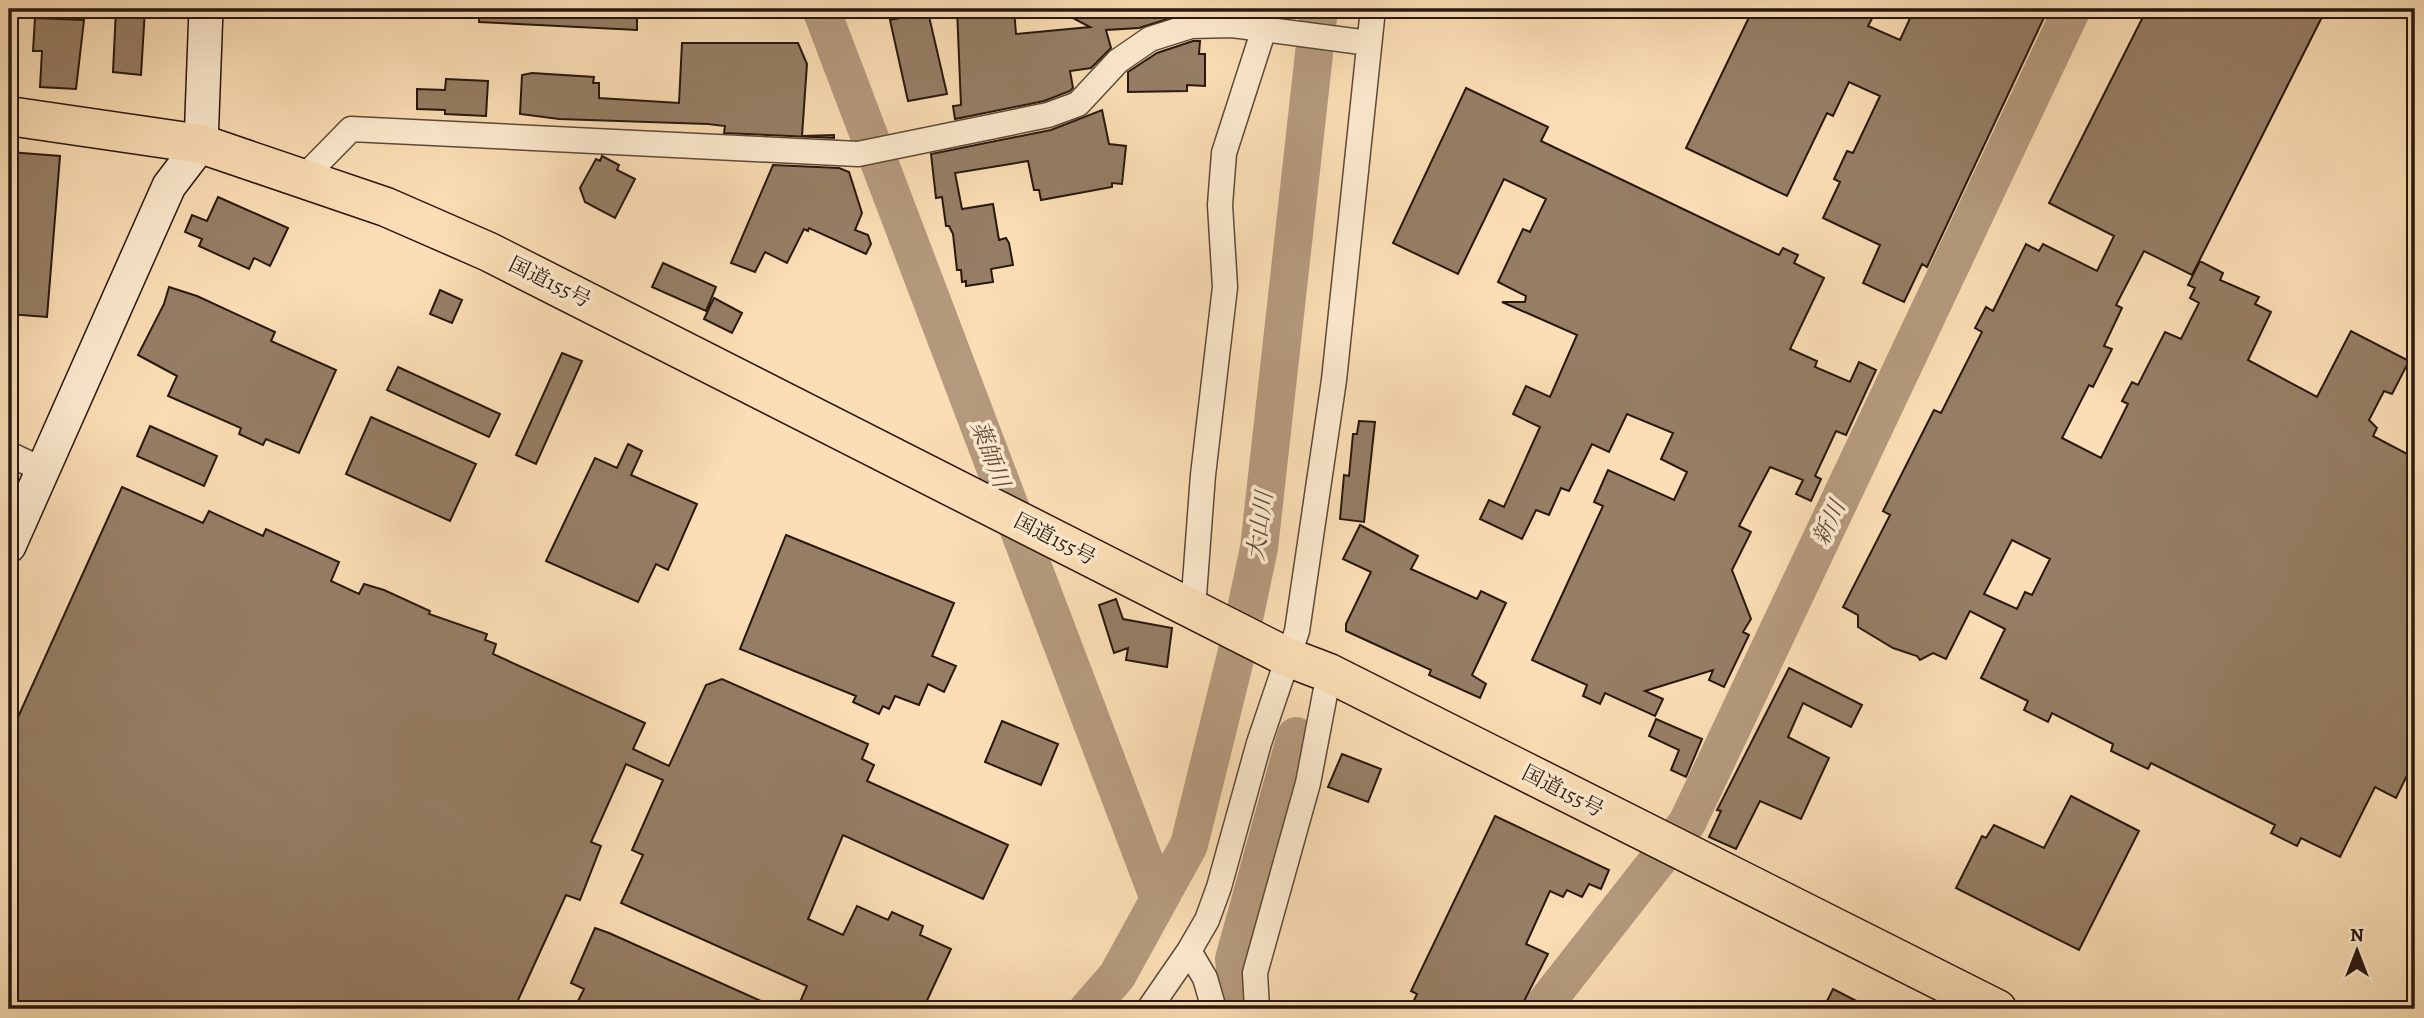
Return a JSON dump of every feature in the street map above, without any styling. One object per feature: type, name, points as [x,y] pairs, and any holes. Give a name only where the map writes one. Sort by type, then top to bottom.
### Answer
[{"type":"highway","name":"国道155号","points":[[9,116],[201,144],[386,207],[489,252],[1287,657],[1329,673],[1997,1009]]},
{"type":"street","points":[[9,546],[169,187],[201,144],[206,9]]},
{"type":"street","points":[[1149,1009],[1207,920],[1297,631],[1335,380],[1373,9]]},
{"type":"street","points":[[302,179],[351,129],[858,154],[1048,115],[1077,104],[1118,61],[1150,39],[1181,29],[1269,23],[1369,43]]},
{"type":"street","points":[[1193,609],[1203,475],[1225,287],[1220,205],[1224,153],[1269,23]]},
{"type":"street","points":[[9,454],[43,470]]},
{"type":"street","points":[[1257,1009],[1255,973],[1308,783],[1329,673]]},
{"type":"street","points":[[1189,951],[1205,978],[1214,1009]]},
{"type":"building","points":[[116,9],[145,9],[141,75],[113,72]]},
{"type":"building","points":[[480,9],[637,9],[637,30],[479,22]]},
{"type":"building","points":[[957,9],[1014,9],[1016,34],[1090,27],[1056,9],[1200,9],[1139,28],[1106,30],[1111,48],[1091,68],[1070,71],[1073,88],[1070,91],[1044,101],[955,119],[953,106],[961,105]]},
{"type":"building","points":[[1753,9],[1877,9],[1868,26],[1900,40],[1913,12],[1920,15],[1923,9],[2048,9],[1927,267],[1922,264],[1904,302],[1863,283],[1880,245],[1823,218],[1840,182],[1834,179],[1847,151],[1853,153],[1880,96],[1849,82],[1833,116],[1827,113],[1787,196],[1686,148]]},
{"type":"building","points":[[2147,9],[2326,9],[2192,275],[2144,251],[2116,305],[2122,308],[2104,346],[2112,349],[2093,387],[2089,385],[2062,438],[2101,458],[2128,404],[2122,401],[2132,382],[2138,385],[2165,332],[2181,339],[2199,303],[2190,298],[2195,288],[2188,285],[2200,261],[2223,273],[2220,280],[2259,297],[2255,304],[2271,312],[2248,360],[2317,397],[2351,331],[2409,361],[2392,394],[2384,391],[2369,420],[2377,428],[2373,436],[2415,458],[2415,759],[2396,798],[2375,787],[2340,857],[2301,838],[2297,846],[2271,833],[2275,825],[2151,763],[2148,769],[2111,751],[2113,744],[2052,713],[2048,722],[2024,710],[2028,701],[1981,678],[2005,629],[1970,611],[1946,659],[1933,653],[1920,660],[1917,656],[1893,648],[1858,627],[1858,615],[1843,607],[1890,515],[1883,511],[1934,410],[1941,413],[1982,332],[1975,328],[1986,307],[1993,311],[2026,244],[2039,251],[2043,244],[2097,271],[2114,236],[2049,203]],"holes":[[[2012,540],[2050,559],[2032,595],[2025,592],[2017,609],[1984,594]]]},
{"type":"building","points":[[928,12],[947,94],[908,101],[890,20]]},
{"type":"building","points":[[35,18],[84,20],[76,89],[40,87],[42,51],[33,51]]},
{"type":"building","points":[[1200,41],[1199,54],[1205,54],[1205,86],[1187,85],[1187,91],[1128,92],[1128,72],[1157,53]]},
{"type":"building","points":[[682,43],[798,43],[807,64],[802,136],[834,135],[834,138],[724,133],[725,126],[708,124],[559,119],[520,114],[522,75],[532,73],[594,77],[593,83],[599,83],[599,98],[679,103]]},
{"type":"building","points":[[446,79],[488,81],[486,116],[445,114],[445,110],[417,109],[417,89],[445,90]]},
{"type":"building","points":[[1466,88],[1548,127],[1541,141],[1779,255],[1783,248],[1798,255],[1794,263],[1824,278],[1790,349],[1817,361],[1815,367],[1850,382],[1859,362],[1876,370],[1846,435],[1836,431],[1815,476],[1821,479],[1811,501],[1796,494],[1803,480],[1770,467],[1739,526],[1751,532],[1732,570],[1751,619],[1743,632],[1749,635],[1724,687],[1709,680],[1713,670],[1645,691],[1663,699],[1655,716],[1605,693],[1600,704],[1583,696],[1587,685],[1532,660],[1603,506],[1594,502],[1608,470],[1674,500],[1687,472],[1661,459],[1673,433],[1627,414],[1609,452],[1592,444],[1569,491],[1561,488],[1549,515],[1536,510],[1522,539],[1480,519],[1489,500],[1504,507],[1540,427],[1513,414],[1526,386],[1550,397],[1577,335],[1502,302],[1525,302],[1526,296],[1498,282],[1523,229],[1530,232],[1546,199],[1504,179],[1458,274],[1393,243]]},
{"type":"building","points":[[1102,110],[1109,144],[1126,146],[1122,184],[1112,183],[1112,187],[1041,200],[1039,190],[1034,190],[1028,161],[955,173],[962,209],[993,204],[999,240],[1006,238],[1009,243],[1013,265],[991,269],[993,282],[966,286],[966,281],[962,282],[961,270],[957,270],[953,234],[949,226],[946,226],[942,197],[936,198],[931,154],[1051,130]]},
{"type":"building","points":[[9,152],[60,156],[47,317],[9,314]]},
{"type":"building","points":[[602,156],[619,165],[617,170],[635,179],[615,218],[585,202],[580,188],[596,159],[600,161]]},
{"type":"building","points":[[773,165],[839,168],[849,172],[862,213],[855,230],[868,235],[871,244],[866,254],[809,228],[808,231],[804,229],[787,263],[765,252],[755,272],[731,263]]},
{"type":"building","points":[[218,197],[288,228],[270,266],[254,258],[249,269],[199,246],[202,239],[185,232],[192,215],[207,221]]},
{"type":"building","points":[[663,263],[716,287],[706,311],[652,287]]},
{"type":"building","points":[[169,287],[197,296],[275,332],[271,341],[336,370],[299,453],[266,439],[263,445],[239,434],[241,428],[168,396],[177,376],[138,355],[164,304]]},
{"type":"building","points":[[440,290],[462,300],[452,323],[430,314]]},
{"type":"building","points":[[714,298],[742,313],[732,333],[704,319]]},
{"type":"building","points":[[562,353],[582,361],[536,464],[516,455]]},
{"type":"building","points":[[398,367],[500,414],[489,437],[387,390]]},
{"type":"building","points":[[371,417],[476,464],[450,521],[346,474]]},
{"type":"building","points":[[1359,421],[1375,422],[1364,522],[1340,519],[1344,475],[1349,476],[1353,434],[1357,434]]},
{"type":"building","points":[[150,426],[217,456],[204,486],[137,456]]},
{"type":"building","points":[[628,444],[642,451],[631,475],[697,504],[668,570],[656,564],[638,602],[546,561],[595,458],[617,468]]},
{"type":"building","points":[[122,487],[203,523],[209,511],[263,536],[266,529],[339,562],[331,581],[359,594],[364,584],[384,590],[430,611],[429,614],[487,634],[485,640],[496,644],[493,654],[645,723],[633,749],[669,766],[706,685],[722,679],[868,744],[862,759],[874,765],[867,781],[1008,845],[983,899],[843,835],[808,919],[843,935],[857,906],[888,920],[892,912],[923,926],[920,935],[951,949],[923,1009],[797,1009],[807,986],[621,903],[643,855],[632,850],[663,780],[626,764],[591,842],[601,846],[580,900],[566,895],[514,1009],[9,1009],[9,737]]},
{"type":"building","points":[[1360,525],[1418,556],[1411,569],[1477,599],[1481,591],[1506,603],[1472,675],[1486,684],[1480,698],[1429,675],[1431,670],[1346,631],[1346,624],[1371,572],[1343,559]]},
{"type":"building","points":[[786,535],[954,603],[932,656],[956,666],[944,692],[928,684],[919,705],[895,696],[889,709],[883,706],[879,714],[853,702],[856,696],[740,649]]},
{"type":"building","points":[[1116,599],[1123,619],[1172,628],[1167,667],[1126,660],[1128,648],[1114,653],[1099,605]]},
{"type":"building","points":[[1789,668],[1862,705],[1851,727],[1803,703],[1788,737],[1829,758],[1801,819],[1760,801],[1736,849],[1709,837],[1721,811],[1717,810]]},
{"type":"building","points":[[1656,719],[1702,739],[1686,777],[1671,770],[1679,750],[1649,736]]},
{"type":"building","points":[[1002,721],[1058,744],[1041,785],[985,762]]},
{"type":"building","points":[[1342,754],[1381,769],[1368,802],[1328,787]]},
{"type":"building","points":[[2071,796],[2139,831],[2079,950],[1956,888],[1982,836],[1986,838],[1994,825],[2044,848]]},
{"type":"building","points":[[1495,816],[1609,870],[1601,889],[1589,884],[1582,897],[1567,890],[1563,897],[1550,891],[1526,944],[1548,954],[1520,1009],[1410,1009],[1417,994],[1411,991]]},
{"type":"building","points":[[595,928],[779,1009],[574,1009],[584,989],[571,983]]},
{"type":"building","points":[[1833,989],[1872,1009],[1823,1009]]},
{"type":"waterway","name":"薬師川","points":[[821,9],[1159,899]]},
{"type":"waterway","name":"大山川","points":[[1088,1009],[1117,976],[1189,845],[1238,647],[1259,548],[1319,9]]},
{"type":"waterway","name":"新川","points":[[1541,1009],[1687,823],[2072,9]]},
{"type":"waterway","points":[[1239,1009],[1234,959],[1296,736]]}]
